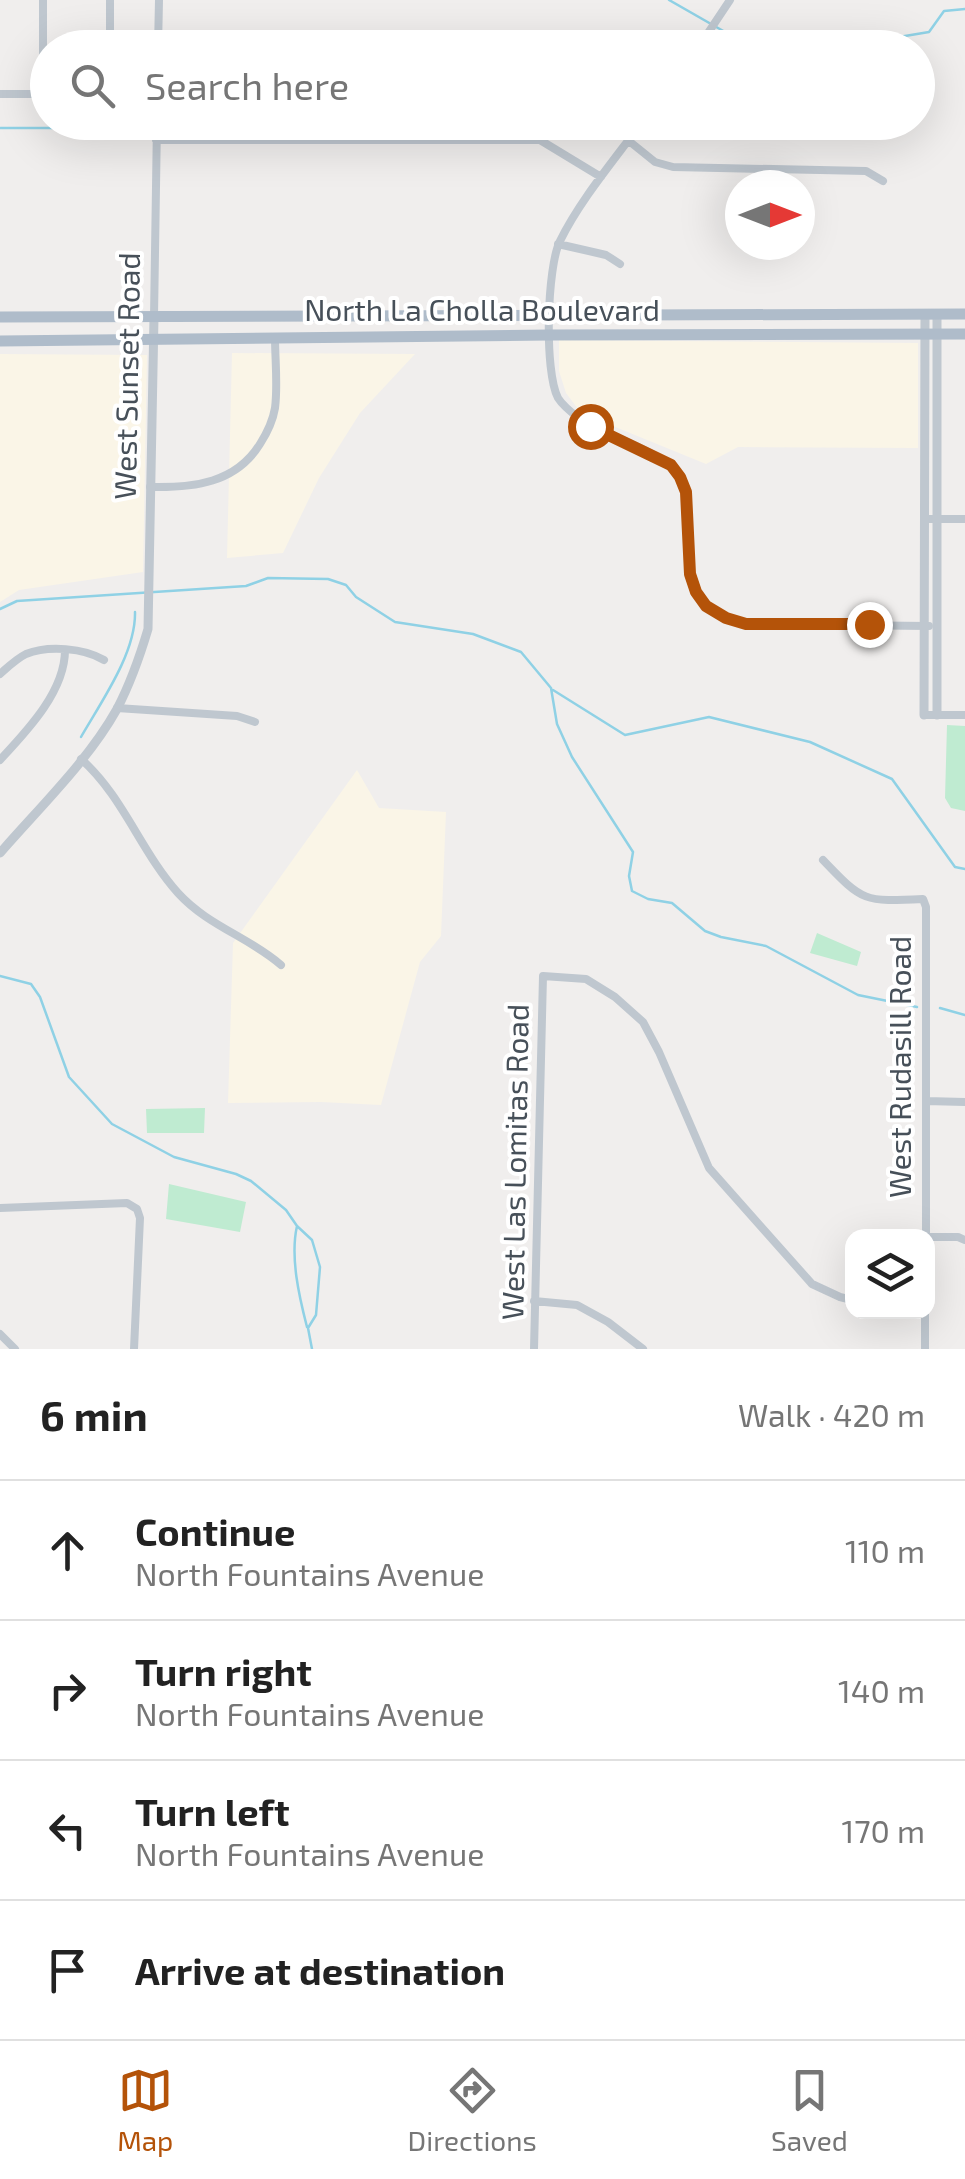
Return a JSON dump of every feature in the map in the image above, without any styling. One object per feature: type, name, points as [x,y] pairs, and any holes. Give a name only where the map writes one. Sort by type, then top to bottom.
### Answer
[{"type":"main road","name":"North La Cholla Boulevard","points":[[0,317],[965,314]]},
{"type":"main road","name":"North La Cholla Boulevard","points":[[0,341],[549,334],[965,334]]},
{"type":"street","points":[[43,0],[44,30]]},
{"type":"street","points":[[110,0],[110,30]]},
{"type":"street","points":[[158,30],[159,0]]},
{"type":"street","points":[[710,30],[730,0]]},
{"type":"street","points":[[0,94],[30,94]]},
{"type":"street","points":[[156,140],[540,140],[601,177]]},
{"type":"street","name":"West Sunset Road","points":[[0,853],[101,734],[137,664],[148,630],[156,140]]},
{"type":"street","points":[[883,181],[866,171],[673,168],[655,162],[628,140],[558,244],[552,264],[551,373],[560,402],[590,426],[671,465],[680,477],[686,492],[690,574],[706,606],[746,624],[927,626]]},
{"type":"street","points":[[558,244],[589,249],[620,264]]},
{"type":"street","points":[[931,314],[937,715]]},
{"type":"street","points":[[931,334],[924,715],[965,715]]},
{"type":"street","points":[[150,486],[204,484],[230,475],[251,458],[275,411],[275,337]]},
{"type":"street","points":[[933,519],[965,519]]},
{"type":"street","points":[[0,674],[17,659],[42,650],[84,650],[104,660]]},
{"type":"street","points":[[0,760],[46,704],[62,670],[65,650]]},
{"type":"street","points":[[117,708],[237,716],[255,722]]},
{"type":"street","points":[[81,759],[99,775],[182,898],[280,965]]},
{"type":"street","name":"West Rudasill Road","points":[[822,860],[854,893],[881,901],[923,899],[926,907],[927,1229]]},
{"type":"street","name":"West Las Lomitas Road","points":[[534,1349],[543,976],[586,979],[614,996],[643,1022],[660,1052],[709,1168],[812,1284],[845,1298]]},
{"type":"street","points":[[926,1101],[965,1102]]},
{"type":"street","points":[[0,1208],[128,1203],[137,1209],[140,1218],[134,1349]]},
{"type":"street","points":[[935,1238],[965,1240]]},
{"type":"street","points":[[534,1301],[577,1305],[608,1322],[643,1349]]},
{"type":"street","points":[[925,1319],[925,1349]]},
{"type":"street","points":[[0,1334],[15,1349]]},
{"type":"shaded area","points":[[559,340],[918,343],[918,448],[738,447],[706,464],[581,413],[566,393],[559,371]]},
{"type":"shaded area","points":[[232,353],[415,354],[360,413],[319,478],[283,553],[227,558]]},
{"type":"shaded area","points":[[0,354],[147,355],[143,572],[19,590],[0,602]]},
{"type":"shaded area","points":[[357,770],[379,808],[446,812],[441,936],[420,962],[381,1105],[228,1103],[233,943]]},
{"type":"green space","points":[[947,725],[965,726],[965,811],[951,808],[945,798]]},
{"type":"green space","points":[[817,933],[861,952],[857,966],[810,953]]},
{"type":"green space","points":[[205,1108],[204,1133],[147,1133],[146,1109]]},
{"type":"green space","points":[[169,1184],[246,1202],[240,1232],[166,1219]]},
{"type":"waterway","points":[[669,0],[722,30]]},
{"type":"waterway","points":[[930,30],[944,11],[965,9]]},
{"type":"waterway","points":[[0,128],[30,128]]},
{"type":"waterway","points":[[0,609],[17,601],[246,586],[268,578],[328,579],[346,585],[356,597],[395,622],[473,634],[521,652],[551,688],[557,724],[572,757],[633,852],[629,876],[632,891],[648,899],[672,903],[705,931],[766,946],[858,995],[917,1007]]},
{"type":"waterway","points":[[81,737],[124,660],[135,612]]},
{"type":"waterway","points":[[553,690],[625,735],[709,717],[810,742],[892,779],[955,867],[965,869]]},
{"type":"waterway","points":[[0,976],[31,984],[40,997],[69,1077],[112,1124],[174,1157],[251,1181],[286,1210],[312,1240],[320,1267],[316,1315],[308,1328],[312,1349]]},
{"type":"waterway","points":[[940,1008],[965,1015]]},
{"type":"waterway","points":[[297,1226],[295,1263],[307,1327]]},
{"type":"route","points":[[590,426],[671,465],[680,477],[686,492],[690,574],[706,606],[746,624],[869,624]]}]
